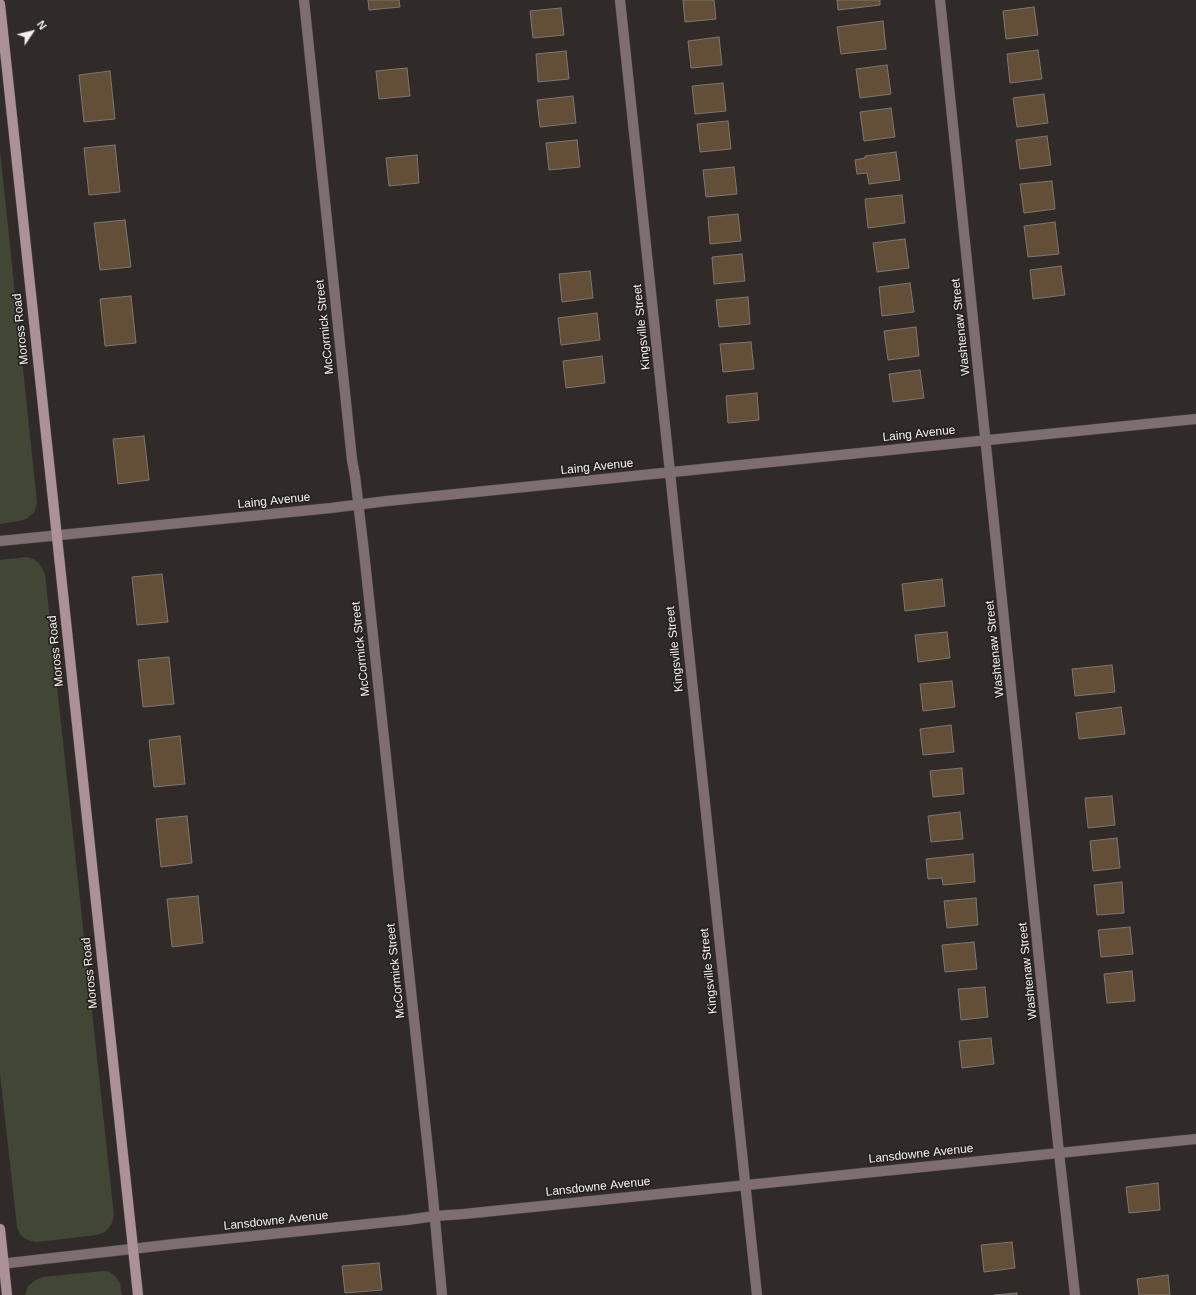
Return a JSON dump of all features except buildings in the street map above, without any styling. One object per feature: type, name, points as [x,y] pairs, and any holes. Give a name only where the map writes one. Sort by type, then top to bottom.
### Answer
[{"type":"main road","name":"Moross Road","points":[[0,4],[138,1295]]},
{"type":"main road","points":[[0,1229],[2,1264],[7,1295]]},
{"type":"street","name":"McCormick Street","points":[[304,0],[352,460],[365,560],[435,1216],[442,1295]]},
{"type":"street","name":"Kingsville Street","points":[[620,0],[757,1295]]},
{"type":"street","name":"Washtenaw Street","points":[[940,0],[1075,1295]]},
{"type":"street","name":"Laing Avenue","points":[[0,541],[1196,419]]},
{"type":"street","name":"Lansdowne Avenue","points":[[2,1264],[435,1216],[745,1186],[1196,1139]]},
{"type":"green space","points":[[0,151],[37,502],[35,511],[28,518],[20,521],[0,524]]},
{"type":"green space","points":[[27,557],[39,563],[45,574],[114,1216],[111,1225],[105,1232],[97,1235],[37,1242],[24,1238],[20,1234],[17,1227],[0,1074],[0,560]]},
{"type":"green space","points":[[103,1271],[110,1272],[116,1277],[120,1283],[122,1295],[25,1295],[28,1286],[34,1281],[43,1277]]}]
